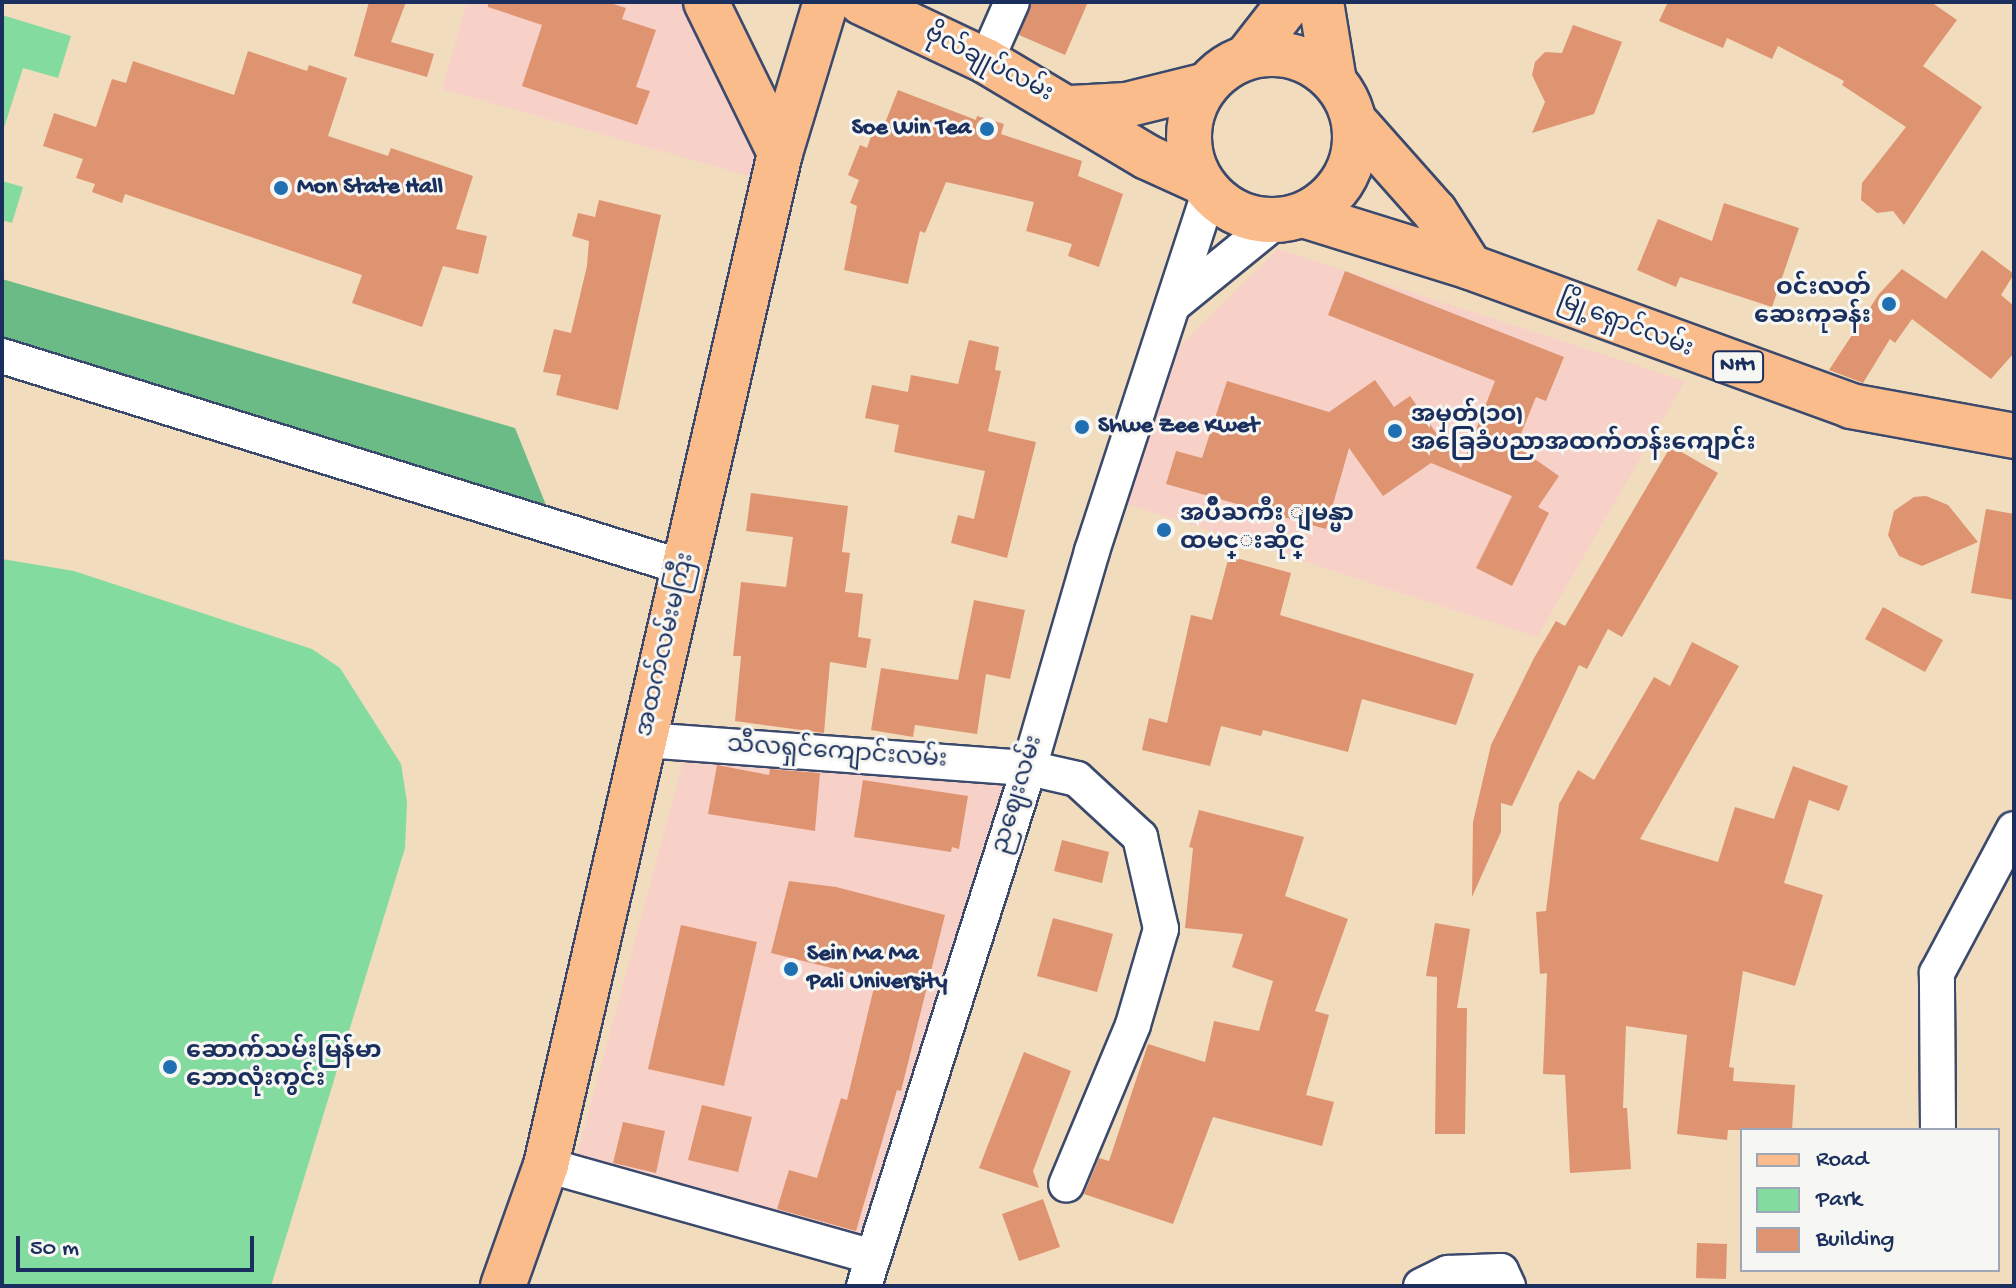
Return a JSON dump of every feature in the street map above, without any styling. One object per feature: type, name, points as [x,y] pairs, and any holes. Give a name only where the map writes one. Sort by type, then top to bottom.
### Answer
[{"type":"main road","points":[[706,2],[780,153]]},
{"type":"main road","name":"အထက်လမ်းမကြီး","points":[[503,1286],[546,1165],[780,153],[826,2]]},
{"type":"main road","name":"ဗိုလ်ချုပ်လမ်း","points":[[861,2],[986,61],[1071,108],[1147,157],[1205,187]]},
{"type":"main road","points":[[1071,108],[1126,105],[1207,85],[1247,57],[1290,2]]},
{"type":"main road","points":[[1321,2],[1334,81],[1355,122],[1435,212],[1470,267]]},
{"type":"main road","points":[[1247,57],[1294,57],[1334,81]]},
{"type":"main road","points":[[1205,187],[1188,132],[1194,106],[1207,85]]},
{"type":"main road","points":[[1289,218],[1327,201],[1346,178],[1355,151],[1355,122]]},
{"type":"main road","name":"NH1","points":[[1205,187],[1240,214],[1289,218]]},
{"type":"main road","name":"မြို့ရှောင်လမ်း","points":[[1289,218],[1470,267],[1851,406],[2014,436]]},
{"type":"street","points":[[986,61],[1012,2]]},
{"type":"street","name":"ညဈေးလမ်း","points":[[868,1271],[1029,768],[1092,551],[1173,304],[1205,187]]},
{"type":"street","points":[[1173,304],[1289,218]]},
{"type":"street","points":[[2,356],[685,568]]},
{"type":"street","name":"သီလရှင်ကျောင်းလမ်း","points":[[645,740],[1029,768],[1077,779],[1140,837],[1161,929],[1133,1025],[1066,1185]]},
{"type":"street","points":[[1938,1128],[1937,973],[2014,829]]},
{"type":"street","points":[[546,1165],[868,1271]]},
{"type":"street","points":[[1421,1286],[1448,1273],[1501,1271],[1508,1286]]},
{"type":"shaded area","points":[[467,2],[689,2],[762,154],[756,178],[442,89]]},
{"type":"shaded area","points":[[1278,249],[1685,381],[1537,637],[1124,503],[1175,351]]},
{"type":"shaded area","name":"Sein Ma Ma Pali University","points":[[686,752],[1015,775],[867,1245],[575,1162]]},
{"type":"green space","points":[[2,15],[71,36],[58,78],[23,68],[2,134]]},
{"type":"green space","points":[[2,181],[23,187],[12,223],[2,220]]},
{"type":"green space","points":[[2,279],[515,428],[548,510],[2,341]]},
{"type":"green space","name":"ဆောက်သမ်းမြန်မာ ဘောလုံးကွင်း","points":[[2,559],[74,571],[312,649],[340,668],[401,764],[407,802],[405,848],[271,1286],[2,1286]]},
{"type":"building","points":[[369,2],[406,2],[391,42],[434,54],[427,77],[354,56]]},
{"type":"building","points":[[488,2],[607,2],[626,8],[622,19],[656,30],[636,87],[650,91],[637,125],[522,86],[542,25],[488,7]]},
{"type":"building","points":[[1032,2],[1088,2],[1065,55],[1019,35]]},
{"type":"building","points":[[1668,2],[1931,2],[1957,20],[1923,66],[1982,107],[1904,225],[1893,211],[1877,213],[1861,200],[1862,183],[1906,127],[1842,85],[1844,81],[1778,46],[1772,59],[1727,38],[1723,48],[1659,21]]},
{"type":"building","points":[[1573,25],[1622,42],[1594,114],[1532,133],[1545,102],[1532,75],[1535,62],[1545,52],[1562,53]]},
{"type":"building","name":"Mon State Hall","points":[[248,51],[307,71],[309,65],[347,78],[328,136],[388,156],[391,148],[473,176],[456,229],[487,236],[478,274],[443,266],[422,327],[352,303],[362,275],[125,194],[122,203],[92,192],[95,184],[76,178],[83,159],[43,146],[54,113],[96,127],[112,79],[126,83],[133,61],[234,95]]},
{"type":"building","points":[[898,90],[976,120],[977,116],[1004,124],[1001,134],[1082,161],[1078,176],[1123,194],[1099,267],[1068,256],[1072,244],[1026,231],[1034,202],[946,182],[925,233],[920,231],[908,284],[844,270],[857,206],[850,203],[859,180],[848,175],[860,145],[867,148],[875,125],[883,128]]},
{"type":"building","points":[[599,200],[661,215],[618,410],[556,395],[561,375],[543,372],[554,329],[571,333],[587,266],[589,241],[572,236],[578,213],[595,217]]},
{"type":"building","points":[[1724,203],[1799,228],[1772,307],[1680,277],[1676,287],[1637,270],[1658,219],[1712,241]]},
{"type":"building","points":[[1982,250],[2014,274],[2001,295],[2014,306],[2014,353],[1991,379],[1912,319],[1895,343],[1890,339],[1863,383],[1829,370],[1879,294],[1902,269],[1946,299]]},
{"type":"building","points":[[1345,271],[1564,357],[1546,401],[1536,397],[1516,446],[1559,476],[1538,507],[1549,513],[1512,586],[1476,568],[1512,496],[1431,463],[1383,496],[1349,448],[1326,529],[1166,484],[1176,451],[1202,458],[1227,381],[1329,412],[1375,380],[1394,407],[1410,396],[1461,468],[1495,381],[1328,315]]},
{"type":"building","points":[[969,340],[999,347],[995,370],[1001,371],[988,431],[1036,442],[1007,558],[951,543],[958,515],[974,519],[985,471],[894,452],[899,425],[865,418],[872,385],[908,392],[911,375],[958,384]]},
{"type":"building","points":[[1671,446],[1718,473],[1622,637],[1608,629],[1587,669],[1579,665],[1512,806],[1501,803],[1501,832],[1472,897],[1473,822],[1491,745],[1556,621],[1565,626]]},
{"type":"building","points":[[751,493],[848,506],[842,552],[850,553],[845,592],[863,594],[858,637],[871,639],[866,668],[830,662],[824,733],[735,721],[741,656],[733,656],[741,582],[786,587],[793,537],[746,531]]},
{"type":"building","points":[[1926,496],[1948,505],[1978,542],[1922,566],[1899,556],[1888,535],[1894,511],[1914,497]]},
{"type":"building","points":[[1986,509],[2014,514],[2014,600],[1971,593]]},
{"type":"building","points":[[1229,556],[1291,573],[1280,615],[1474,674],[1456,725],[1362,699],[1348,752],[1263,730],[1261,736],[1221,726],[1210,766],[1142,750],[1149,718],[1167,723],[1191,615],[1212,620]]},
{"type":"building","points":[[974,600],[1025,610],[1010,679],[986,674],[977,734],[915,725],[913,737],[871,730],[881,668],[958,680]]},
{"type":"building","points":[[1883,607],[1943,640],[1925,672],[1865,639]]},
{"type":"building","points":[[1692,642],[1739,666],[1640,839],[1718,862],[1735,807],[1774,819],[1793,766],[1848,786],[1839,811],[1809,800],[1784,883],[1823,895],[1795,986],[1743,971],[1729,1067],[1734,1068],[1733,1081],[1795,1085],[1792,1128],[1728,1130],[1727,1140],[1677,1134],[1687,1035],[1626,1026],[1623,1108],[1627,1108],[1631,1169],[1570,1173],[1565,1075],[1543,1074],[1547,973],[1540,974],[1536,912],[1546,911],[1559,804],[1578,770],[1594,780],[1654,677],[1670,686]]},
{"type":"building","points":[[717,765],[769,775],[770,769],[820,773],[815,831],[708,814]]},
{"type":"building","points":[[863,780],[968,796],[959,849],[952,847],[951,852],[854,837]]},
{"type":"building","points":[[1199,810],[1304,837],[1285,896],[1348,919],[1315,1011],[1329,1015],[1306,1095],[1334,1102],[1322,1146],[1213,1117],[1173,1224],[1084,1194],[1099,1158],[1109,1161],[1148,1044],[1205,1062],[1214,1021],[1259,1031],[1273,981],[1232,967],[1243,934],[1185,928],[1193,848],[1189,847]]},
{"type":"building","points":[[1062,840],[1109,852],[1102,883],[1054,871]]},
{"type":"building","points":[[789,881],[836,887],[945,915],[901,1091],[897,1090],[856,1231],[777,1209],[789,1170],[817,1178],[841,1098],[847,1100],[876,979],[771,953]]},
{"type":"building","points":[[1053,918],[1113,934],[1097,992],[1037,976]]},
{"type":"building","points":[[1435,923],[1470,929],[1457,1008],[1467,1008],[1465,1134],[1435,1134],[1437,977],[1426,976]]},
{"type":"building","points":[[681,925],[757,942],[724,1086],[648,1069]]},
{"type":"building","points":[[1024,1052],[1071,1071],[1033,1171],[1039,1188],[979,1168]]},
{"type":"building","points":[[702,1105],[752,1117],[738,1172],[688,1160]]},
{"type":"building","points":[[623,1122],[665,1131],[656,1173],[613,1163]]},
{"type":"building","points":[[1043,1199],[1060,1247],[1019,1261],[1002,1214]]},
{"type":"building","points":[[1697,1243],[1727,1244],[1726,1279],[1696,1278]]},
{"type":"place","name":"Soe Win Tea","points":[[987,129]]},
{"type":"place","name":"Mon State Hall","points":[[281,188]]},
{"type":"place","name":"ဝင်းလတ် ဆေးကုခန်း","points":[[1889,304]]},
{"type":"place","name":"Shwe Zee Kwet","points":[[1082,427]]},
{"type":"place","name":"အမှတ်(၁၀) အခြေခံပညာအထက်တန်းကျောင်း","points":[[1395,431]]},
{"type":"place","name":"အပ်ိဳႀကီး ျမန္မာ ထမင္းဆိုင္","points":[[1164,530]]},
{"type":"place","name":"Sein Ma Ma Pali University","points":[[791,969]]},
{"type":"place","name":"ဆောက်သမ်းမြန်မာ ဘောလုံးကွင်း","points":[[170,1067]]}]
